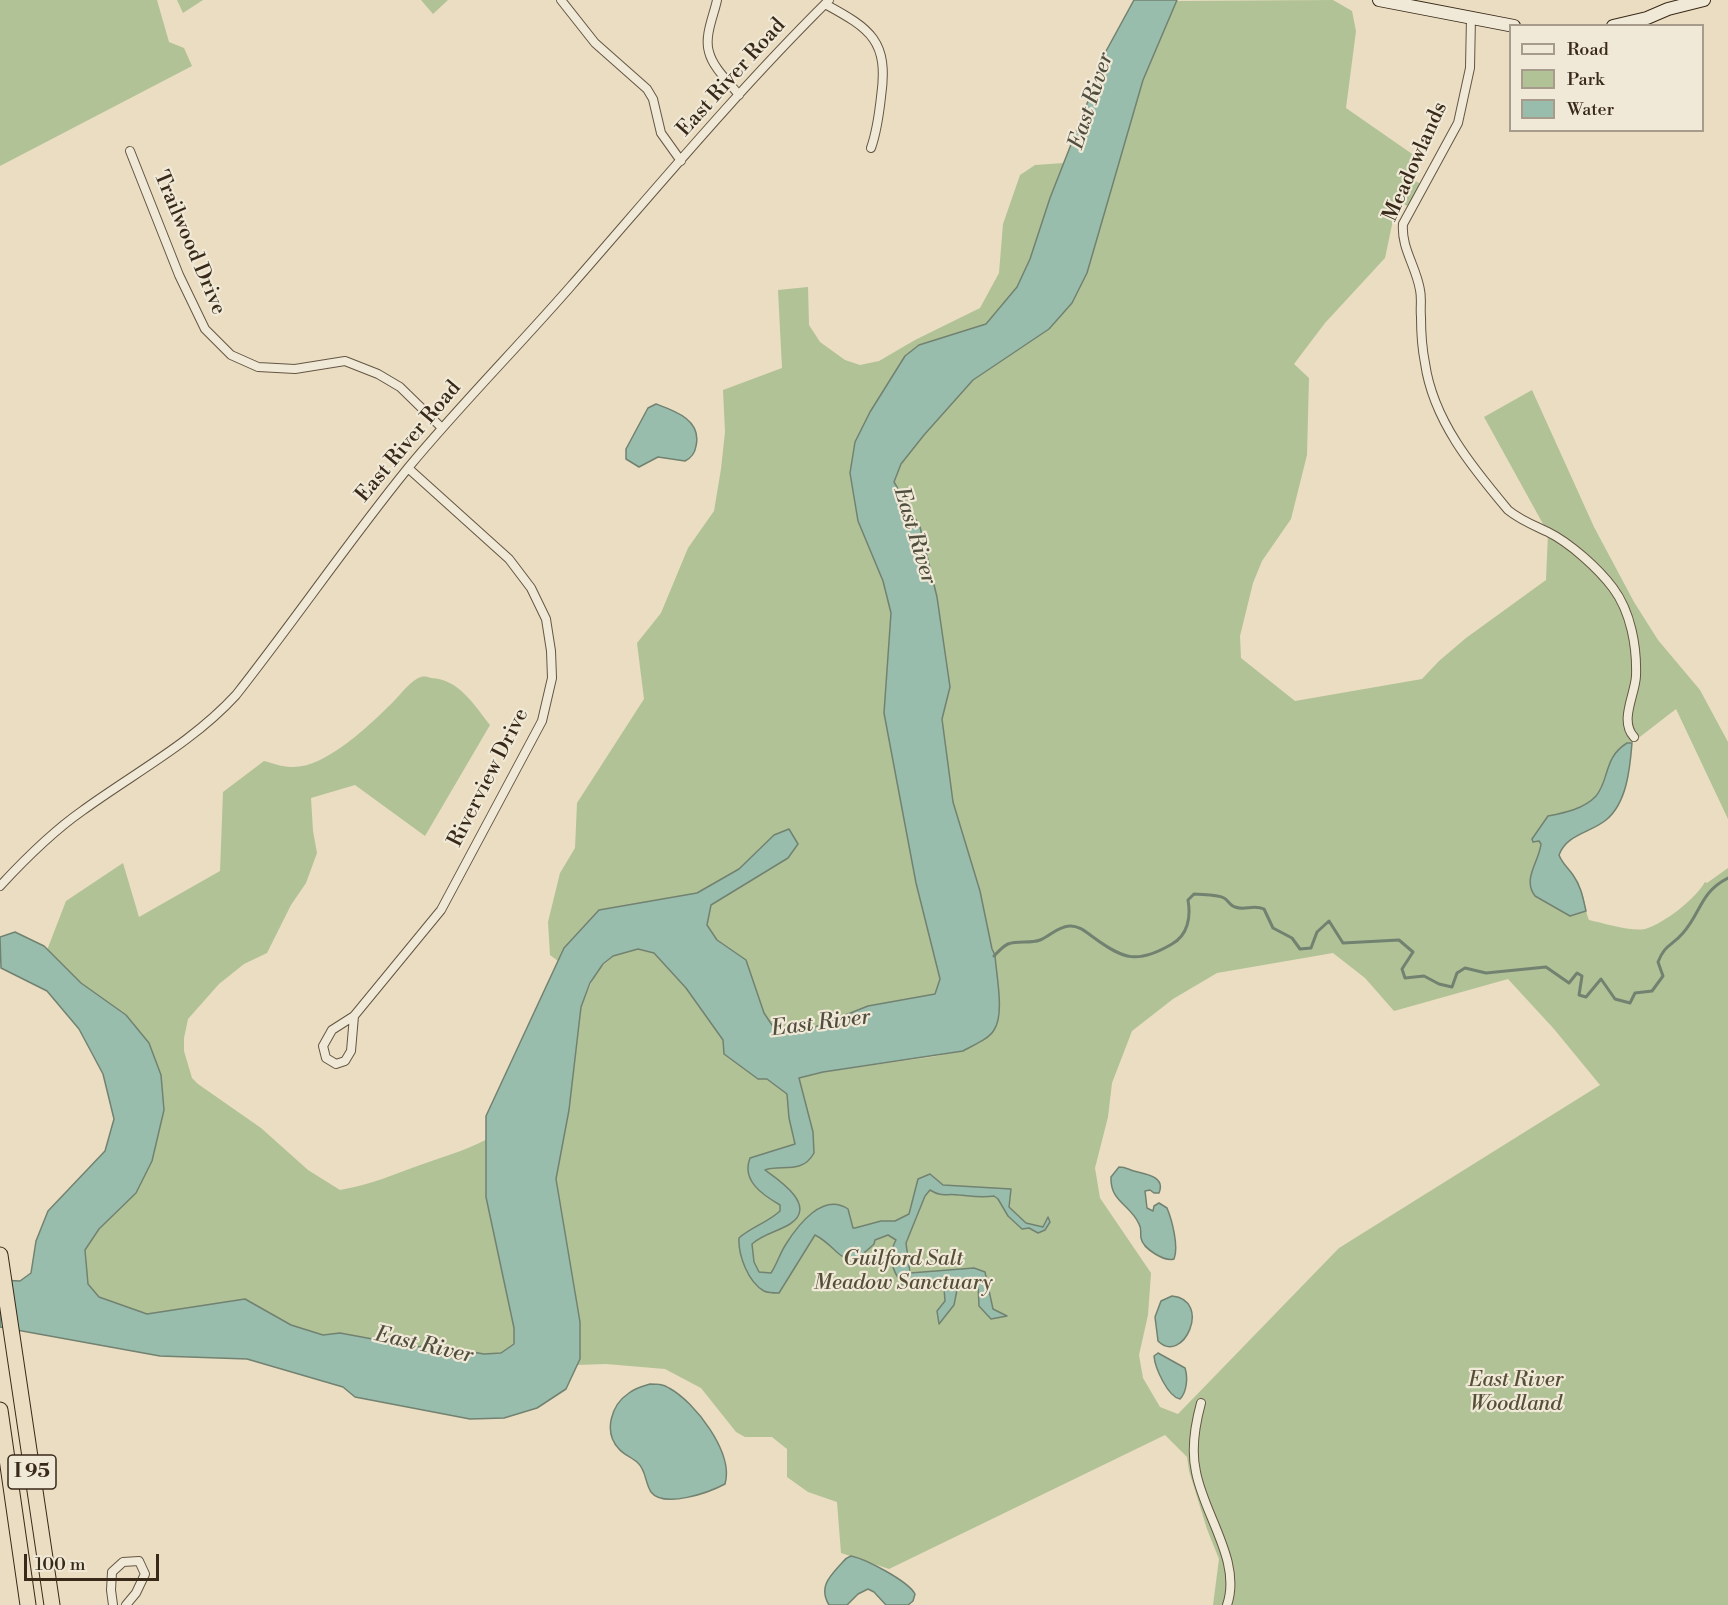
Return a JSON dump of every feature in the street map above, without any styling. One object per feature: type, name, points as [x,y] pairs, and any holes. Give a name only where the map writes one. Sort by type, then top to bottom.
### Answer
[{"type":"highway","name":"I 95","points":[[0,1255],[52,1605]]},
{"type":"highway","name":"I 95","points":[[0,1410],[28,1605]]},
{"type":"street","points":[[561,0],[595,43],[647,89],[653,99],[661,133],[681,161]]},
{"type":"street","points":[[717,0],[708,38],[708,51],[714,64],[739,95]]},
{"type":"street","points":[[1379,0],[1509,25]]},
{"type":"street","points":[[1622,24],[1704,0]]},
{"type":"street","points":[[827,2],[871,34],[883,57],[885,75],[876,134],[871,148]]},
{"type":"street","name":"East River Road","points":[[0,886],[72,818],[172,751],[217,716],[258,668],[342,553],[442,428],[539,322],[739,95],[827,2]]},
{"type":"street","name":"Meadowlands","points":[[1471,17],[1470,68],[1458,123],[1403,224],[1402,236],[1405,248],[1417,275],[1421,293],[1421,337],[1427,375],[1435,404],[1449,431],[1508,510],[1520,520],[1549,533],[1572,549],[1614,589],[1625,611],[1634,640],[1636,676],[1628,715],[1630,733],[1634,737]]},
{"type":"street","name":"Trailwood Drive","points":[[130,151],[183,284],[205,329],[231,355],[258,367],[295,369],[345,361],[378,374],[400,387],[442,428]]},
{"type":"street","name":"Riverview Drive","points":[[354,1016],[351,1051],[345,1061],[336,1064],[326,1058],[323,1046],[332,1030],[354,1016],[441,910],[542,721],[552,678],[546,619],[531,588],[509,559],[408,468]]},
{"type":"street","points":[[1202,1403],[1194,1456],[1196,1472],[1229,1567],[1231,1589],[1227,1605]]},
{"type":"street","points":[[113,1605],[112,1572],[123,1562],[139,1561],[145,1574],[136,1593],[126,1605]]},
{"type":"green space","points":[[0,0],[157,0],[169,42],[184,48],[192,66],[0,166]]},
{"type":"green space","points":[[177,0],[203,0],[183,13]]},
{"type":"green space","points":[[421,0],[448,0],[433,14]]},
{"type":"green space","name":"Guilford Salt Meadow Sanctuary","points":[[1333,0],[1352,11],[1356,31],[1346,108],[1415,156],[1407,176],[1424,186],[1412,208],[1397,201],[1385,258],[1325,323],[1294,364],[1309,378],[1307,455],[1291,519],[1262,561],[1253,583],[1240,636],[1241,658],[1295,701],[1422,679],[1466,638],[1546,580],[1548,533],[1484,417],[1532,390],[1594,527],[1634,602],[1658,640],[1700,690],[1728,742],[1728,819],[1676,709],[1632,743],[1626,784],[1613,813],[1599,825],[1573,838],[1559,855],[1582,892],[1589,920],[1639,930],[1653,926],[1670,916],[1687,903],[1705,882],[1707,883],[1728,868],[1728,1605],[1213,1605],[1219,1559],[1207,1529],[1189,1471],[1187,1457],[1165,1435],[889,1569],[841,1553],[837,1502],[808,1492],[787,1477],[787,1449],[772,1437],[745,1437],[736,1432],[701,1388],[665,1369],[606,1364],[577,1365],[566,1389],[537,1408],[504,1418],[470,1419],[289,1351],[59,1320],[134,1103],[77,1019],[54,1000],[37,976],[66,901],[123,863],[139,917],[220,871],[223,792],[264,761],[288,767],[304,766],[332,753],[360,733],[410,684],[421,677],[441,679],[458,688],[490,725],[425,836],[355,785],[311,798],[317,853],[306,883],[291,905],[267,953],[244,964],[219,984],[188,1019],[184,1051],[192,1078],[261,1128],[308,1170],[340,1190],[351,1188],[461,1151],[506,1128],[572,1081],[581,1007],[596,972],[613,956],[638,949],[654,953],[686,988],[724,1040],[758,1079],[799,1078],[823,1072],[931,1057],[963,1051],[982,1041],[999,1014],[995,955],[980,891],[953,802],[942,719],[950,687],[920,527],[894,482],[901,464],[973,380],[1048,329],[1087,273],[1143,80],[1175,1]],"holes":[[[1333,953],[1365,978],[1394,1011],[1508,979],[1554,1029],[1600,1085],[1339,1248],[1178,1414],[1160,1407],[1143,1378],[1139,1355],[1148,1315],[1151,1273],[1100,1198],[1095,1168],[1108,1117],[1112,1083],[1132,1031],[1173,999],[1217,973]]]},
{"type":"green space","points":[[1064,163],[1030,259],[1017,287],[986,324],[919,345],[905,356],[870,412],[855,442],[858,521],[883,581],[891,613],[884,713],[916,883],[940,979],[935,994],[868,1006],[805,1031],[789,1033],[774,1028],[764,1013],[746,960],[717,940],[707,925],[711,905],[788,858],[774,835],[739,869],[697,893],[599,910],[564,948],[558,961],[550,955],[548,922],[560,873],[575,848],[577,803],[644,699],[637,643],[661,613],[688,548],[714,511],[725,432],[723,390],[782,368],[778,290],[808,287],[809,325],[820,342],[845,360],[860,365],[879,361],[915,340],[980,308],[999,273],[1003,224],[1020,175],[1035,165]]},
{"type":"water","name":"East River","points":[[1134,0],[1177,0],[1143,80],[1087,273],[1072,303],[1049,329],[973,380],[901,464],[894,482],[920,527],[937,597],[950,687],[942,719],[953,802],[980,891],[995,955],[999,994],[997,1023],[988,1037],[963,1051],[823,1072],[799,1078],[813,1132],[814,1153],[804,1164],[791,1168],[765,1170],[793,1194],[800,1209],[798,1217],[790,1224],[752,1244],[754,1262],[759,1272],[771,1273],[797,1228],[812,1213],[829,1205],[839,1205],[848,1209],[853,1228],[855,1228],[881,1221],[895,1221],[909,1214],[918,1179],[930,1174],[943,1185],[1011,1189],[1009,1207],[1026,1223],[1043,1227],[1048,1217],[1050,1222],[1045,1230],[1038,1233],[1029,1228],[1022,1229],[1008,1216],[994,1196],[941,1195],[930,1190],[925,1196],[906,1243],[910,1273],[974,1268],[985,1272],[993,1309],[1007,1316],[991,1319],[979,1306],[978,1284],[974,1278],[959,1280],[954,1305],[939,1324],[937,1311],[945,1301],[944,1288],[902,1284],[891,1257],[896,1240],[888,1235],[875,1240],[874,1244],[855,1258],[848,1259],[815,1235],[779,1293],[766,1292],[758,1287],[745,1267],[740,1252],[739,1238],[780,1211],[780,1205],[755,1186],[748,1174],[748,1166],[750,1158],[795,1144],[789,1118],[787,1094],[767,1079],[758,1079],[724,1054],[723,1040],[686,988],[654,953],[638,949],[613,956],[603,964],[590,983],[581,1007],[569,1110],[556,1179],[580,1322],[580,1359],[566,1389],[537,1408],[504,1418],[470,1419],[355,1397],[343,1387],[247,1359],[160,1356],[0,1327],[0,1280],[20,1281],[31,1273],[36,1241],[48,1211],[105,1151],[114,1119],[103,1074],[79,1029],[47,991],[1,968],[0,937],[15,932],[44,946],[81,983],[126,1015],[149,1043],[161,1075],[164,1110],[152,1161],[136,1193],[99,1229],[85,1250],[88,1284],[99,1297],[147,1314],[245,1299],[291,1325],[323,1335],[340,1333],[416,1347],[432,1345],[484,1354],[501,1353],[514,1344],[514,1328],[486,1197],[486,1116],[564,948],[599,910],[697,893],[739,869],[774,835],[789,829],[798,844],[788,858],[711,905],[707,925],[717,940],[746,960],[764,1013],[774,1028],[789,1033],[805,1031],[868,1006],[935,994],[940,979],[916,883],[884,713],[891,613],[883,581],[858,521],[850,473],[855,442],[870,412],[905,356],[919,345],[986,324],[1017,287],[1030,259],[1050,198],[1105,53]]},
{"type":"water","points":[[656,404],[679,414],[691,423],[697,437],[695,449],[685,461],[658,457],[639,467],[626,459],[626,449],[648,408]]},
{"type":"water","points":[[1627,743],[1632,743],[1630,763],[1619,804],[1606,820],[1567,843],[1559,855],[1578,883],[1586,911],[1570,916],[1535,896],[1531,890],[1532,870],[1541,844],[1539,841],[1533,842],[1532,839],[1548,816],[1580,807],[1596,796],[1614,755]]},
{"type":"water","points":[[1119,1167],[1149,1175],[1160,1183],[1159,1193],[1145,1191],[1147,1208],[1153,1211],[1154,1206],[1159,1203],[1167,1208],[1173,1226],[1174,1259],[1160,1257],[1143,1242],[1141,1229],[1135,1217],[1114,1192],[1111,1177]]},
{"type":"water","points":[[1172,1296],[1184,1300],[1191,1308],[1192,1319],[1190,1329],[1184,1339],[1176,1345],[1167,1346],[1158,1341],[1155,1317],[1161,1301]]},
{"type":"water","points":[[1158,1353],[1185,1368],[1186,1384],[1180,1399],[1167,1388],[1157,1368],[1154,1356]]},
{"type":"water","points":[[650,1384],[669,1388],[701,1416],[724,1458],[725,1484],[698,1495],[676,1499],[657,1497],[651,1492],[641,1466],[619,1449],[611,1435],[610,1427],[614,1412],[623,1398],[639,1387]]},
{"type":"water","points":[[851,1556],[896,1577],[915,1594],[913,1601],[908,1605],[886,1605],[868,1589],[858,1594],[847,1605],[829,1605],[825,1593],[826,1584],[836,1570]]},
{"type":"waterway","points":[[994,956],[1008,944],[1036,941],[1069,926],[1082,929],[1123,955],[1131,957],[1150,955],[1182,936],[1187,925],[1188,900],[1194,894],[1209,895],[1224,898],[1239,908],[1264,909],[1273,928],[1292,938],[1300,949],[1311,948],[1317,932],[1329,921],[1343,943],[1399,940],[1413,952],[1402,969],[1405,978],[1424,976],[1439,984],[1452,987],[1457,973],[1465,968],[1486,973],[1546,967],[1569,983],[1577,973],[1582,976],[1579,995],[1586,997],[1601,979],[1615,999],[1630,1003],[1635,993],[1652,991],[1663,976],[1658,962],[1663,952],[1689,925],[1706,896],[1728,878]]},
{"type":"park label","name":"East River Woodland","points":[[1516,1393]]}]
